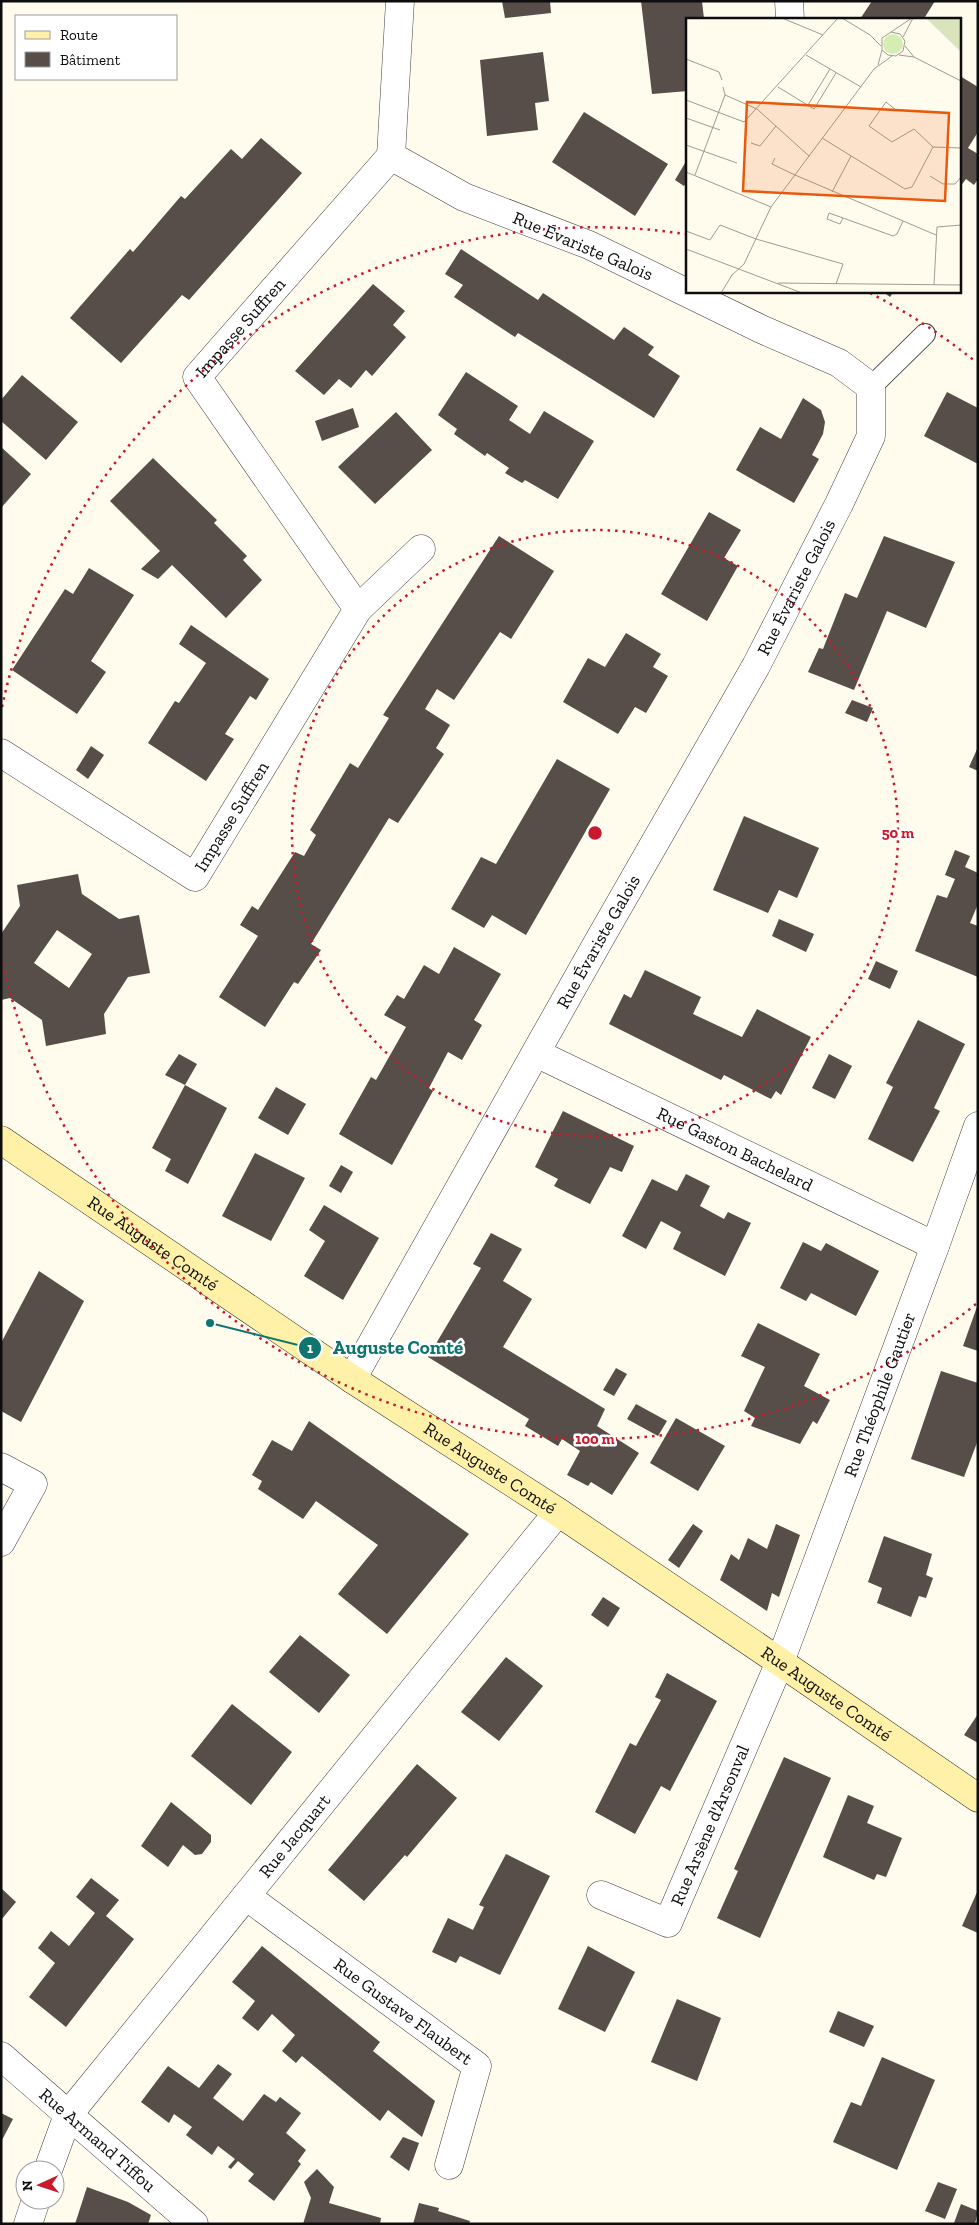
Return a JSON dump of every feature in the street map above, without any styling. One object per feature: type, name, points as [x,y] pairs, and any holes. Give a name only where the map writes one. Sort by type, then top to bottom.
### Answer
[{"type":"street","points":[[391,156],[400,1]]},
{"type":"street","points":[[789,1],[790,18]]},
{"type":"street","name":"Rue Évariste Galois","points":[[352,1379],[756,666],[839,504],[871,436],[871,387],[839,363],[761,329],[588,245],[464,197],[391,156]]},
{"type":"street","name":"Impasse Suffren","points":[[358,609],[197,377],[391,156]]},
{"type":"street","name":"Impasse Suffren","points":[[1,753],[195,878],[358,609],[421,549]]},
{"type":"street","name":"Rue Gaston Bachelard","points":[[536,1053],[936,1246]]},
{"type":"street","name":"Rue Théophile Gautier","points":[[780,1662],[936,1246],[978,1126]]},
{"type":"street","name":"Rue Auguste Comté","points":[[1,1140],[352,1379],[558,1512],[978,1798]]},
{"type":"street","points":[[1,1467],[33,1484],[1,1542]]},
{"type":"street","name":"Rue Jacquart","points":[[52,2160],[68,2115],[558,1512]]},
{"type":"street","name":"Rue Arsène d'Arsonval","points":[[601,1895],[668,1923],[780,1662]]},
{"type":"street","name":"Rue Gustave Flaubert","points":[[246,1896],[477,2066],[449,2165]]},
{"type":"street","name":"Rue Armand Tiffou","points":[[1,2056],[194,2224]]},
{"type":"street","points":[[28,2224],[33,2210]]},
{"type":"lane","points":[[871,387],[925,334]]},
{"type":"building","points":[[502,1],[550,1],[551,13],[505,18]]},
{"type":"building","points":[[641,1],[702,1],[704,18],[686,18],[686,91],[652,94]]},
{"type":"building","points":[[872,1],[935,1],[925,17],[926,18],[861,18]]},
{"type":"building","points":[[543,52],[549,101],[535,103],[538,130],[487,136],[480,60]]},
{"type":"building","points":[[962,77],[978,87],[978,132],[968,148],[978,154],[978,179],[974,185],[966,179],[962,184]]},
{"type":"building","points":[[584,112],[668,164],[635,216],[552,162]]},
{"type":"building","points":[[261,138],[302,173],[189,300],[182,295],[121,363],[70,318],[130,249],[133,252],[181,196],[185,199],[231,149],[242,159]]},
{"type":"building","points":[[686,161],[686,183],[684,186],[675,180]]},
{"type":"building","points":[[461,249],[538,300],[543,293],[614,340],[624,327],[654,347],[648,355],[680,376],[654,418],[518,333],[515,337],[454,297],[463,285],[445,274]]},
{"type":"building","points":[[373,284],[405,311],[393,325],[406,337],[372,376],[366,370],[351,388],[339,379],[324,395],[295,371]]},
{"type":"building","points":[[883,292],[893,292],[890,297]]},
{"type":"building","points":[[466,372],[518,406],[509,420],[530,434],[544,411],[594,441],[558,499],[525,480],[522,483],[505,473],[509,468],[487,453],[485,456],[454,434],[457,429],[438,415]]},
{"type":"building","points":[[22,375],[78,422],[46,460],[1,421],[1,400]]},
{"type":"building","points":[[947,392],[978,408],[978,464],[924,436]]},
{"type":"building","points":[[803,398],[821,410],[825,422],[823,434],[812,455],[819,459],[794,503],[736,470],[760,427],[781,439]]},
{"type":"building","points":[[353,408],[359,427],[322,441],[315,421]]},
{"type":"building","points":[[396,412],[432,450],[375,504],[338,467]]},
{"type":"building","points":[[1,447],[31,474],[1,508]]},
{"type":"building","points":[[153,458],[217,520],[214,523],[247,556],[243,560],[262,580],[226,618],[172,565],[158,579],[141,569],[160,551],[110,501]]},
{"type":"building","points":[[709,512],[741,530],[724,558],[738,566],[707,621],[661,594]]},
{"type":"building","points":[[499,536],[554,571],[511,639],[500,632],[454,700],[437,689],[425,709],[450,725],[436,748],[444,754],[398,823],[389,818],[311,944],[321,950],[298,984],[294,982],[265,1027],[219,997],[258,936],[240,925],[252,906],[258,910],[295,852],[304,856],[316,835],[310,830],[350,763],[358,768],[389,718],[383,715]]},
{"type":"building","points":[[884,536],[955,562],[926,628],[887,611],[854,690],[808,672],[819,648],[823,649],[845,593],[857,598]]},
{"type":"building","points":[[89,568],[134,595],[91,661],[106,672],[77,714],[12,670],[65,589],[73,594]]},
{"type":"building","points":[[191,625],[269,679],[256,700],[250,696],[225,734],[234,739],[206,781],[148,743],[175,701],[179,703],[206,663],[179,644]]},
{"type":"building","points":[[626,633],[661,654],[653,667],[668,676],[646,713],[635,707],[618,734],[563,702],[588,658],[605,667]]},
{"type":"building","points":[[852,700],[873,708],[867,722],[845,713]]},
{"type":"building","points":[[91,746],[104,755],[88,779],[76,770]]},
{"type":"building","points":[[978,747],[978,771],[969,767]]},
{"type":"building","points":[[557,759],[610,789],[526,935],[492,915],[484,928],[451,909],[481,857],[496,864]]},
{"type":"building","points":[[744,816],[819,848],[797,898],[779,890],[768,913],[713,890]]},
{"type":"building","points":[[955,850],[970,856],[965,867],[978,873],[978,904],[970,923],[978,926],[978,977],[915,951],[937,895],[947,898],[955,879],[945,875]]},
{"type":"building","points":[[78,874],[82,894],[119,919],[139,915],[150,973],[128,977],[104,1014],[106,1034],[46,1046],[42,1020],[10,998],[1,1000],[1,934],[20,906],[17,885]],"holes":[[[57,930],[92,954],[69,988],[34,963]]]},
{"type":"building","points":[[779,919],[814,934],[806,952],[772,936]]},
{"type":"building","points":[[454,947],[501,974],[474,1020],[482,1025],[462,1060],[448,1052],[429,1088],[433,1091],[392,1165],[339,1134],[371,1077],[376,1080],[406,1027],[384,1015],[397,995],[404,999],[424,965],[439,974]]},
{"type":"building","points":[[876,961],[898,971],[890,989],[868,979]]},
{"type":"building","points":[[645,970],[701,997],[693,1014],[742,1037],[757,1009],[811,1037],[781,1095],[776,1091],[771,1099],[724,1075],[721,1080],[609,1024],[624,994],[631,998]]},
{"type":"building","points":[[918,1020],[965,1044],[934,1108],[940,1111],[913,1162],[868,1139],[893,1087],[886,1083]]},
{"type":"building","points":[[179,1054],[197,1064],[185,1085],[165,1075]]},
{"type":"building","points":[[829,1054],[852,1066],[835,1099],[812,1088]]},
{"type":"building","points":[[185,1085],[227,1108],[188,1184],[165,1171],[171,1159],[152,1148]]},
{"type":"building","points":[[276,1087],[306,1104],[288,1135],[258,1118]]},
{"type":"building","points":[[563,1111],[634,1146],[622,1172],[610,1167],[590,1204],[554,1186],[558,1179],[535,1167]]},
{"type":"building","points":[[255,1153],[305,1178],[271,1241],[222,1216]]},
{"type":"building","points":[[341,1165],[353,1172],[341,1193],[329,1186]]},
{"type":"building","points":[[686,1174],[710,1186],[700,1206],[724,1219],[728,1212],[751,1223],[725,1276],[673,1249],[681,1232],[661,1221],[646,1249],[622,1236],[652,1179],[677,1191]]},
{"type":"building","points":[[324,1205],[379,1238],[343,1300],[304,1276],[325,1241],[309,1230]]},
{"type":"building","points":[[491,1233],[522,1249],[503,1281],[532,1299],[503,1347],[605,1409],[597,1426],[639,1453],[612,1495],[591,1482],[588,1486],[567,1475],[580,1451],[562,1439],[558,1446],[525,1426],[529,1419],[428,1357],[481,1268],[473,1264]]},
{"type":"building","points":[[803,1242],[821,1251],[826,1243],[879,1271],[856,1316],[811,1293],[806,1301],[780,1288]]},
{"type":"building","points":[[39,1271],[84,1301],[21,1422],[1,1411],[1,1343]]},
{"type":"building","points":[[978,1304],[978,1351],[963,1346]]},
{"type":"building","points":[[758,1323],[820,1354],[804,1386],[830,1400],[817,1424],[813,1421],[800,1444],[751,1426],[755,1418],[744,1411],[765,1367],[741,1356]]},
{"type":"building","points":[[616,1368],[627,1374],[614,1396],[603,1390]]},
{"type":"building","points":[[941,1371],[978,1383],[978,1440],[964,1477],[911,1459]]},
{"type":"building","points":[[636,1404],[667,1421],[658,1436],[627,1419]]},
{"type":"building","points":[[676,1418],[725,1446],[698,1491],[650,1463]]},
{"type":"building","points":[[309,1421],[469,1534],[387,1634],[338,1594],[378,1545],[316,1501],[303,1519],[258,1489],[262,1481],[252,1475],[272,1440],[292,1451]]},
{"type":"building","points":[[693,1524],[703,1531],[679,1568],[668,1560]]},
{"type":"building","points":[[776,1524],[800,1535],[779,1597],[772,1593],[767,1611],[720,1580],[731,1554],[739,1560],[748,1538],[767,1549]]},
{"type":"building","points":[[884,1536],[932,1554],[926,1575],[933,1578],[926,1598],[919,1596],[911,1617],[877,1603],[882,1588],[868,1582]]},
{"type":"building","points":[[603,1597],[620,1608],[608,1627],[591,1615]]},
{"type":"building","points":[[300,1635],[350,1675],[319,1713],[269,1672]]},
{"type":"building","points":[[506,1657],[543,1686],[499,1741],[461,1712]]},
{"type":"building","points":[[667,1673],[717,1701],[670,1791],[661,1786],[635,1834],[595,1812],[630,1743],[636,1746],[661,1700],[655,1697]]},
{"type":"building","points":[[232,1704],[292,1752],[251,1805],[191,1756]]},
{"type":"building","points":[[978,1714],[978,1743],[964,1735]]},
{"type":"building","points":[[784,1757],[831,1778],[760,1938],[717,1918],[738,1871],[734,1869]]},
{"type":"building","points":[[417,1764],[457,1798],[407,1857],[405,1855],[364,1901],[328,1870]]},
{"type":"building","points":[[848,1795],[874,1806],[867,1823],[902,1838],[886,1877],[877,1874],[874,1880],[823,1857]]},
{"type":"building","points":[[171,1802],[211,1835],[211,1842],[202,1854],[195,1855],[183,1845],[168,1867],[141,1846]]},
{"type":"building","points":[[506,1854],[550,1876],[500,1975],[460,1956],[456,1963],[432,1952],[448,1918],[473,1930],[484,1907],[479,1905]]},
{"type":"building","points":[[91,1878],[119,1900],[106,1916],[134,1939],[66,2027],[29,1997],[55,1963],[38,1948],[51,1931],[69,1946],[95,1913],[76,1897]]},
{"type":"building","points":[[1,1888],[16,1902],[1,1920]]},
{"type":"building","points":[[978,1890],[978,1933],[962,1926]]},
{"type":"building","points":[[262,1946],[380,2042],[373,2051],[435,2101],[422,2137],[388,2110],[380,2121],[302,2056],[296,2063],[282,2051],[295,2035],[272,2014],[258,2031],[242,2018],[255,2001],[232,1982]]},
{"type":"building","points":[[588,1946],[635,1972],[605,2032],[558,2009]]},
{"type":"building","points":[[677,1999],[721,2018],[697,2081],[651,2062]]},
{"type":"building","points":[[838,2011],[874,2026],[864,2047],[829,2032]]},
{"type":"building","points":[[882,2057],[935,2080],[897,2170],[833,2142],[851,2102],[861,2106]]},
{"type":"building","points":[[218,2064],[232,2074],[213,2098],[243,2121],[264,2094],[276,2102],[280,2097],[301,2113],[286,2133],[306,2150],[298,2161],[301,2164],[274,2201],[248,2181],[254,2174],[238,2161],[231,2169],[228,2167],[235,2159],[218,2146],[212,2155],[186,2135],[192,2127],[174,2114],[169,2123],[141,2102],[168,2066],[199,2088]]},
{"type":"building","points":[[1,2113],[13,2119],[1,2142]]},
{"type":"building","points":[[403,2137],[419,2143],[409,2171],[390,2157]]},
{"type":"building","points":[[317,2169],[334,2187],[329,2203],[381,2218],[380,2224],[303,2224],[311,2198],[304,2182]]},
{"type":"building","points":[[938,2182],[957,2189],[945,2219],[925,2211]]},
{"type":"building","points":[[87,2187],[128,2202],[151,2215],[148,2224],[75,2224]]},
{"type":"building","points":[[419,2203],[439,2208],[438,2211],[470,2221],[469,2224],[413,2224]]},
{"type":"building","points":[[961,2204],[978,2211],[975,2224],[954,2223]]},
{"type":"place","name":"Auguste Comté","points":[[210,1323]]}]
